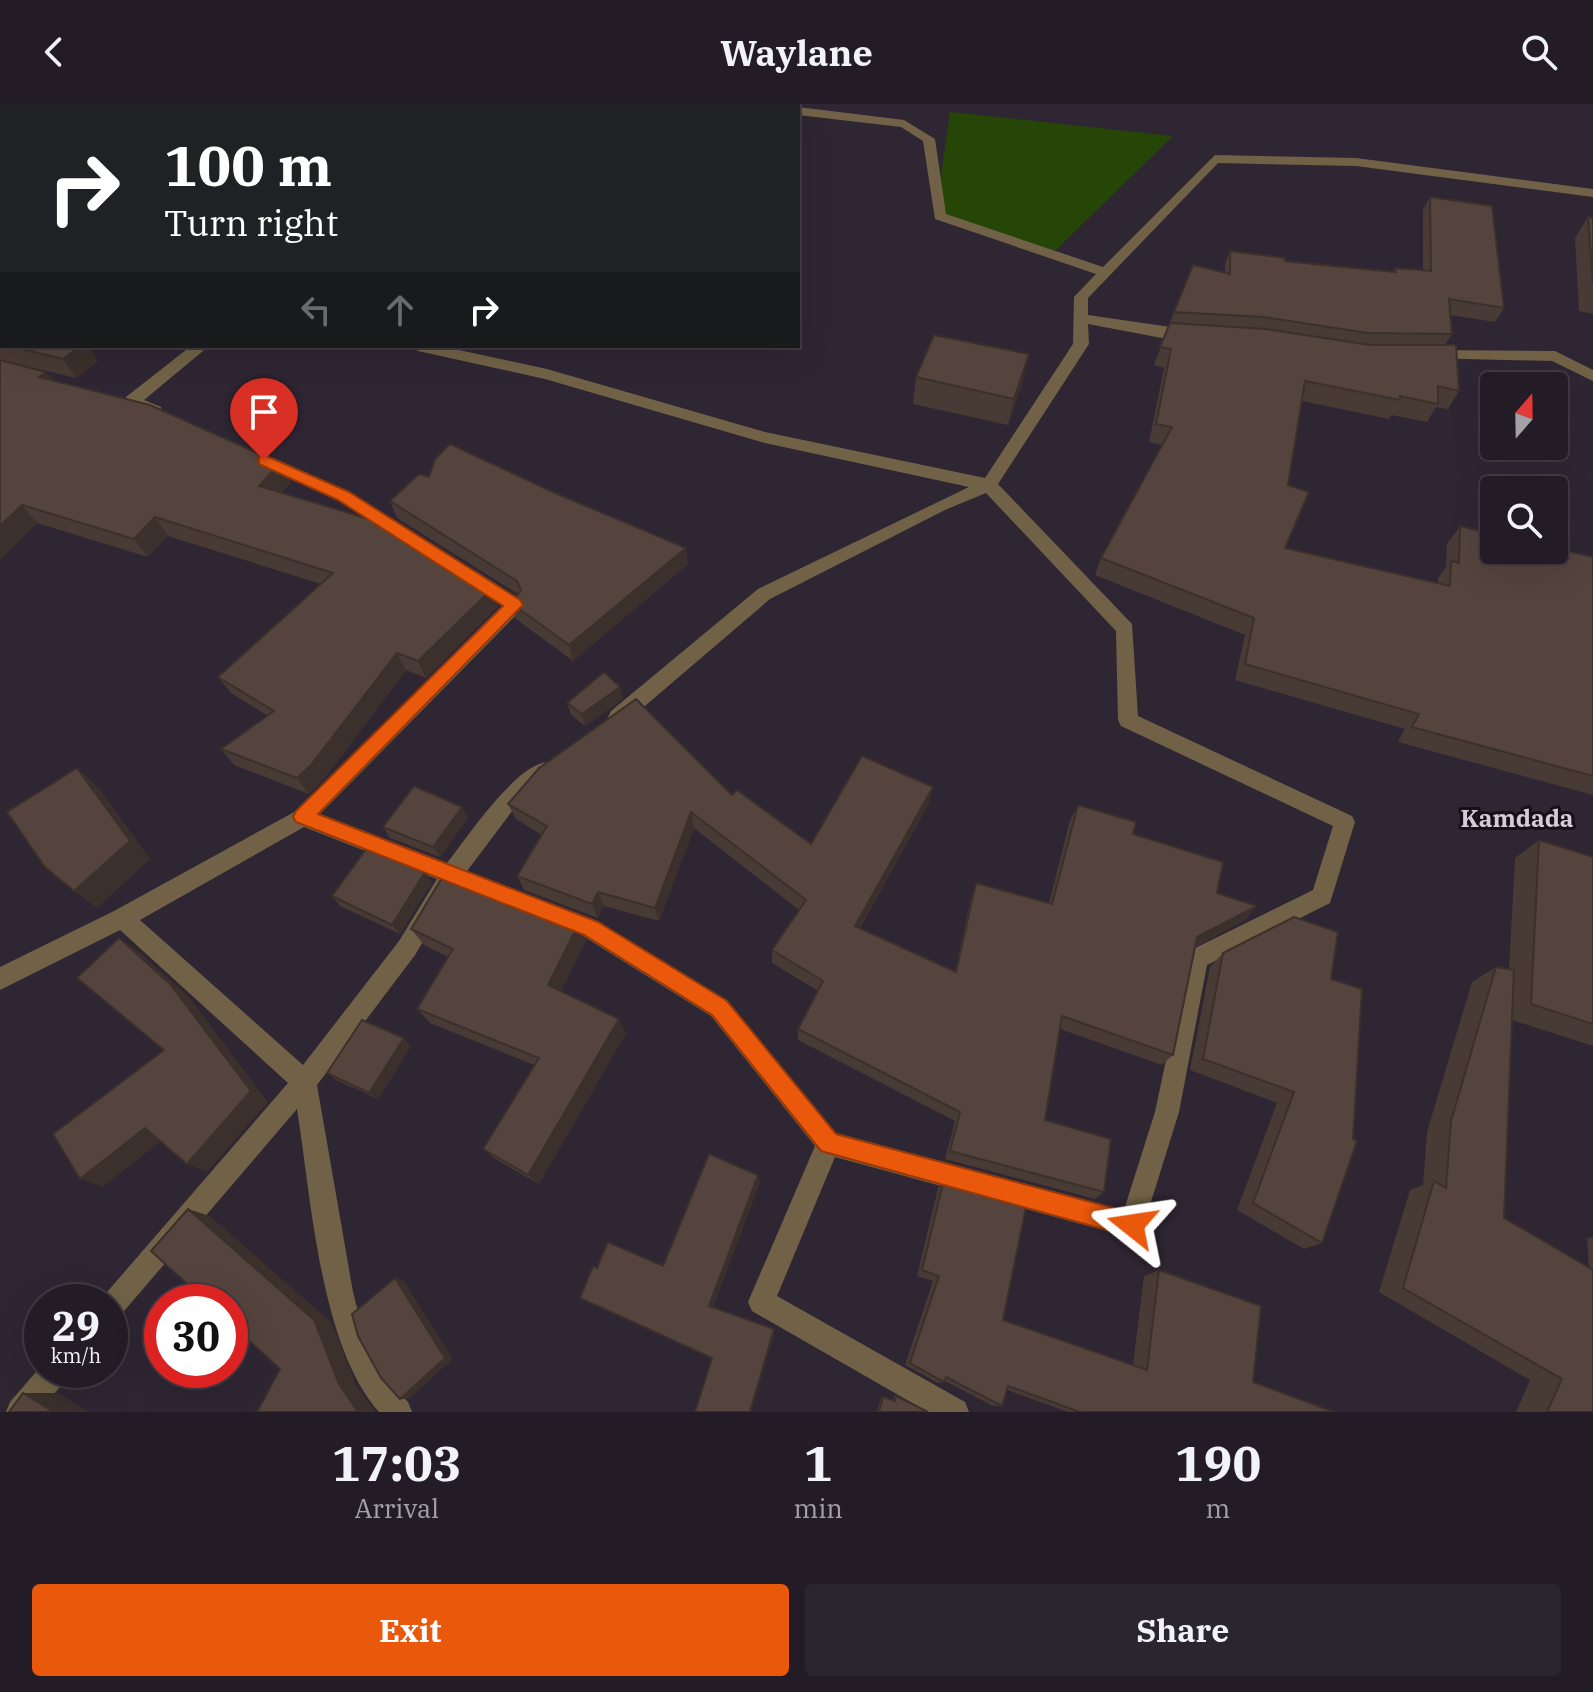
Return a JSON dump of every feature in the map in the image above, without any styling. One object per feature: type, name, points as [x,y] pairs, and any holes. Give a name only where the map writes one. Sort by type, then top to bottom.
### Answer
[{"type":"street","points":[[800,111],[904,124],[929,139],[940,216],[1105,272]]},
{"type":"street","points":[[599,731],[635,705],[764,594],[939,506],[989,485],[1081,344],[1081,297],[1215,159],[1356,162],[1593,193]]},
{"type":"street","points":[[1081,318],[1162,333],[1210,336]]},
{"type":"street","points":[[174,420],[124,399],[198,348]]},
{"type":"street","points":[[303,817],[591,929],[719,1008],[829,1143],[1132,1225],[1167,1112],[1197,959],[1322,896],[1345,822],[1128,720],[1125,629],[989,485],[765,437],[547,374],[427,348]]},
{"type":"street","points":[[1420,355],[1555,356],[1593,376]]},
{"type":"street","points":[[245,452],[344,496],[418,542]]},
{"type":"street","points":[[0,979],[122,918],[303,817],[515,605],[454,566]]},
{"type":"street","points":[[128,1287],[305,1082],[407,948],[452,874],[515,792],[563,757]]},
{"type":"street","points":[[122,918],[305,1082],[340,1292],[353,1343],[378,1390],[398,1412]]},
{"type":"street","points":[[829,1143],[761,1302],[955,1412]]},
{"type":"street","points":[[20,1412],[41,1388]]},
{"type":"green space","points":[[950,112],[1173,136],[1055,251],[936,212]]},
{"type":"building","points":[[1430,197],[1492,206],[1504,308],[1449,299],[1452,334],[1368,333],[1264,317],[1174,312],[1193,265],[1230,274],[1230,251],[1285,258],[1285,261],[1396,272],[1395,268],[1431,271]]},
{"type":"building","points":[[1588,217],[1593,218],[1593,283]]},
{"type":"building","points":[[1170,323],[1266,329],[1370,345],[1456,345],[1459,391],[1438,386],[1438,404],[1400,396],[1400,400],[1305,381],[1288,485],[1309,492],[1285,548],[1450,586],[1451,561],[1459,563],[1460,526],[1480,531],[1480,564],[1568,564],[1568,551],[1593,557],[1593,776],[1412,727],[1419,714],[1245,664],[1254,618],[1101,558],[1172,427],[1156,424],[1171,349],[1160,347]]},
{"type":"building","points":[[934,335],[1029,354],[1014,399],[916,377]]},
{"type":"building","points":[[18,348],[77,348],[63,359]]},
{"type":"building","points":[[0,360],[46,372],[39,377],[150,405],[280,463],[259,486],[369,519],[374,514],[492,589],[418,661],[397,653],[311,765],[297,778],[221,749],[274,711],[218,677],[333,573],[155,517],[134,539],[22,505],[0,526]]},
{"type":"building","points":[[450,444],[555,493],[686,548],[569,645],[511,603],[521,590],[517,581],[390,501],[419,474],[429,477],[435,459]]},
{"type":"building","points":[[604,672],[620,687],[582,714],[567,703]]},
{"type":"building","points":[[636,699],[732,795],[737,790],[811,844],[862,756],[933,787],[855,926],[956,972],[976,883],[1052,904],[1078,805],[1136,822],[1133,834],[1223,862],[1217,893],[1257,906],[1197,937],[1173,1055],[1062,1016],[1045,1120],[1111,1139],[1104,1192],[950,1151],[960,1112],[798,1029],[823,981],[772,950],[806,900],[691,812],[655,908],[598,892],[592,904],[517,876],[547,826],[508,804],[539,768]]},
{"type":"building","points":[[77,768],[130,841],[74,891],[45,867],[7,812]]},
{"type":"building","points":[[414,786],[462,807],[433,847],[383,827]]},
{"type":"building","points":[[1539,840],[1593,857],[1593,1024],[1531,1004]]},
{"type":"building","points":[[367,848],[425,872],[392,925],[332,896]]},
{"type":"building","points":[[445,873],[578,925],[548,985],[619,1019],[528,1175],[483,1149],[539,1058],[417,1009],[453,949],[411,929]]},
{"type":"building","points":[[1294,917],[1338,932],[1331,979],[1362,989],[1353,1139],[1357,1141],[1322,1243],[1253,1203],[1294,1092],[1203,1059],[1223,953]]},
{"type":"building","points":[[119,938],[170,984],[251,1091],[187,1164],[145,1128],[80,1179],[53,1134],[164,1050],[77,978]]},
{"type":"building","points":[[1496,967],[1514,970],[1504,1218],[1593,1270],[1593,1412],[1547,1412],[1562,1379],[1403,1288],[1434,1181],[1446,1188],[1451,1121]]},
{"type":"building","points":[[362,1020],[404,1038],[369,1093],[327,1073]]},
{"type":"building","points":[[709,1154],[758,1175],[709,1306],[774,1329],[750,1412],[695,1412],[712,1358],[580,1298],[593,1266],[597,1268],[608,1242],[663,1266]]},
{"type":"building","points":[[944,1179],[1027,1202],[1003,1320],[1147,1370],[1159,1270],[1261,1306],[1253,1382],[1334,1412],[1080,1412],[1008,1386],[1002,1406],[946,1377],[944,1382],[910,1363],[939,1276],[922,1270]]},
{"type":"building","points":[[188,1209],[314,1320],[339,1384],[358,1412],[257,1412],[280,1369],[248,1340],[248,1284],[187,1284],[151,1251]]},
{"type":"building","points":[[395,1278],[445,1358],[400,1399],[381,1378],[358,1336],[352,1314]]},
{"type":"building","points":[[23,1393],[54,1412],[9,1412]]},
{"type":"building","points":[[896,1396],[928,1412],[879,1412],[883,1397],[895,1401]]},
{"type":"district","name":"Kamdada","points":[[1517,818]]},
{"type":"route","points":[[264,460],[344,496],[515,605],[303,817],[591,929],[668,976],[719,1008],[829,1143],[1132,1225]]}]
